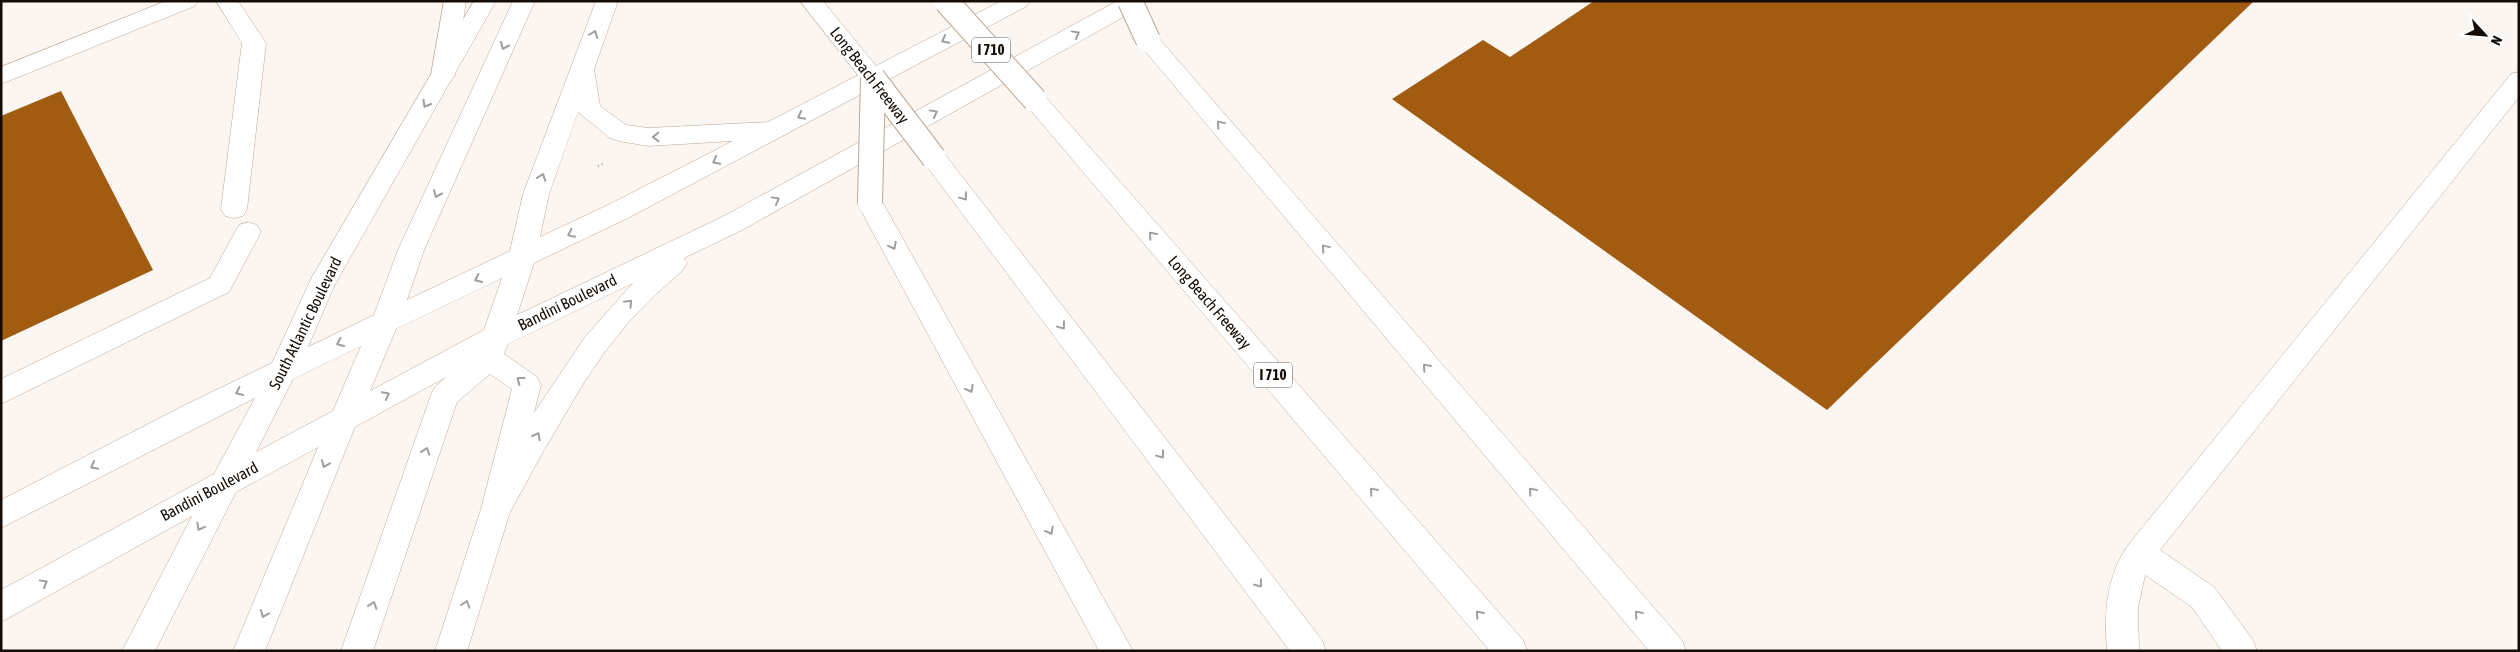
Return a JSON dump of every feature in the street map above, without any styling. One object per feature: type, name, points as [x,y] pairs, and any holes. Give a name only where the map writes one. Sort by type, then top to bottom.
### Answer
[{"type":"main road","points":[[1,76],[187,1]]},
{"type":"main road","points":[[1,392],[220,285],[241,221],[254,43],[227,1]]},
{"type":"main road","points":[[443,75],[455,1]]},
{"type":"main road","name":"South Atlantic Boulevard","points":[[138,651],[223,483],[283,371],[321,284],[485,1]]},
{"type":"main road","points":[[249,651],[385,323],[411,250],[524,1]]},
{"type":"main road","points":[[357,651],[445,395],[494,347],[522,258],[536,194],[607,1]]},
{"type":"main road","name":"Long Beach Freeway","points":[[811,1],[849,46],[1310,651]]},
{"type":"main road","name":"Long Beach Freeway","points":[[946,1],[1035,100],[1511,651]]},
{"type":"main road","points":[[1,516],[196,412],[621,210],[1019,1]]},
{"type":"main road","points":[[1130,1],[1148,40],[1670,651]]},
{"type":"main road","name":"Bandini Boulevard","points":[[1,607],[344,418],[494,347],[733,223],[1135,1]]},
{"type":"main road","points":[[582,66],[589,110],[619,132],[648,137],[775,130]]},
{"type":"main road","points":[[873,78],[870,203],[954,361],[1117,651]]},
{"type":"main road","points":[[2123,651],[2121,629],[2124,596],[2132,567],[2140,554],[2177,504],[2519,80]]},
{"type":"main road","points":[[496,509],[563,388],[594,344],[651,280],[677,260],[733,223]]},
{"type":"main road","points":[[451,651],[496,509],[527,385],[494,347]]},
{"type":"main road","points":[[2140,554],[2203,597],[2241,651]]},
{"type":"building","points":[[1594,1],[2254,1],[1827,410],[1392,99],[1483,40],[1510,57]]},
{"type":"building","points":[[61,91],[153,270],[1,341],[1,116]]}]
